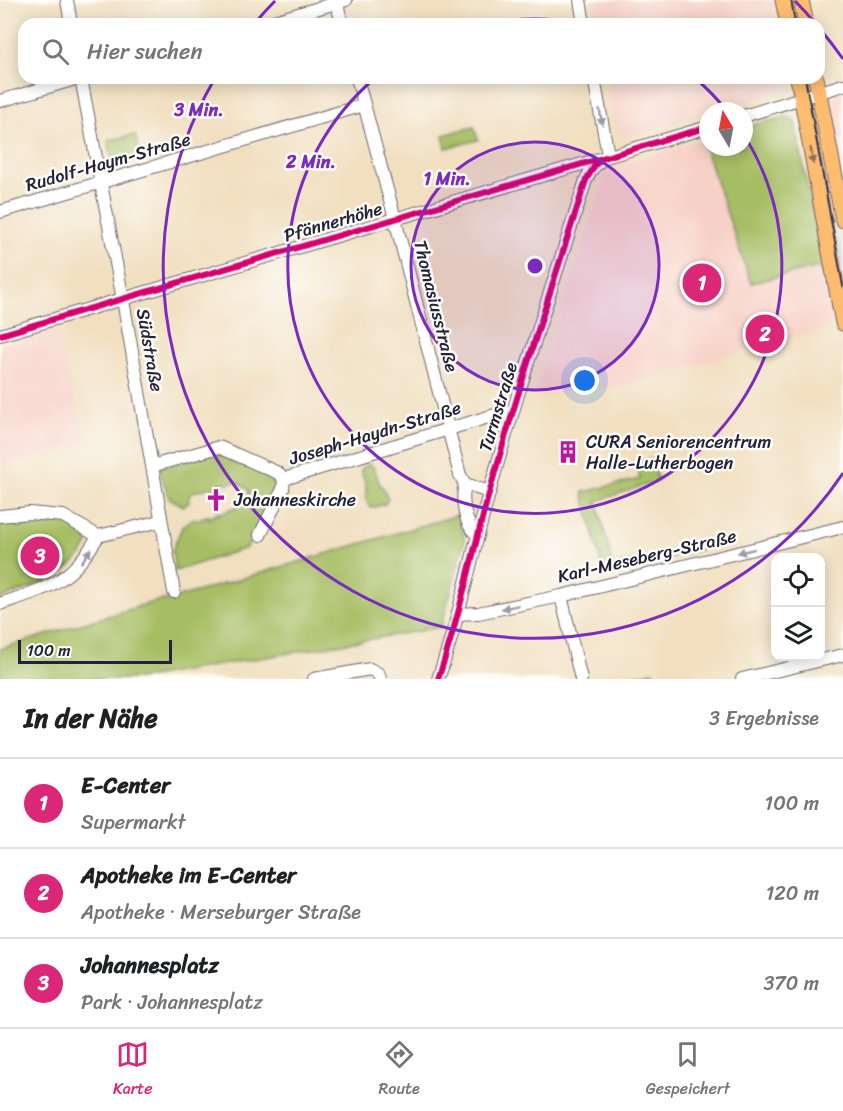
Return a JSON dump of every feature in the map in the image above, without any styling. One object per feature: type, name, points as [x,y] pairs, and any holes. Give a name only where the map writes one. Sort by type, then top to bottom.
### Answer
[{"type":"main road","points":[[783,0],[787,18]]},
{"type":"main road","points":[[801,0],[805,18]]},
{"type":"main road","points":[[799,84],[843,323]]},
{"type":"main road","points":[[817,86],[843,220]]},
{"type":"street","points":[[67,0],[70,18]]},
{"type":"street","points":[[580,0],[583,18]]},
{"type":"street","points":[[284,18],[340,1],[341,18]]},
{"type":"street","points":[[0,101],[59,84]]},
{"type":"street","name":"Südstraße","points":[[81,84],[102,183],[174,592]]},
{"type":"street","name":"Thomasiusstraße","points":[[359,84],[460,475],[465,484],[463,500],[471,527],[478,535]]},
{"type":"street","points":[[595,84],[608,155]]},
{"type":"street","points":[[753,113],[802,99],[817,86],[843,85]]},
{"type":"street","name":"Rudolf-Haym-Straße","points":[[0,212],[364,105]]},
{"type":"street","name":"Pfännerhöhe","points":[[0,335],[699,130]]},
{"type":"street","name":"Turmstraße","points":[[438,679],[458,614],[512,412],[586,180],[595,165],[608,155]]},
{"type":"street","name":"Joseph-Haydn-Straße","points":[[284,479],[495,415],[512,412]]},
{"type":"street","points":[[152,466],[219,447],[278,473],[284,479],[283,489],[260,535]]},
{"type":"street","points":[[465,484],[489,492]]},
{"type":"street","points":[[0,516],[29,513],[63,516],[98,536],[161,521]]},
{"type":"street","name":"Karl-Meseberg-Straße","points":[[458,614],[477,614],[561,596],[843,527]]},
{"type":"street","points":[[0,604],[56,583],[82,562],[98,536]]},
{"type":"street","points":[[561,596],[581,679]]},
{"type":"street","points":[[742,679],[843,656]]},
{"type":"street","points":[[314,679],[370,669],[379,674],[380,679]]},
{"type":"shaded area","points":[[592,0],[772,0],[775,18],[596,18]]},
{"type":"shaded area","points":[[607,84],[787,84],[788,90],[746,102],[699,102],[699,116],[626,137],[617,132]]},
{"type":"shaded area","points":[[843,91],[843,169],[839,170],[826,97]]},
{"type":"shaded area","points":[[818,115],[843,247],[843,292],[811,116]]},
{"type":"shaded area","points":[[699,141],[699,156],[707,156],[751,283],[818,267],[825,275],[834,324],[831,327],[607,390],[592,385],[534,398],[605,176],[615,165]]},
{"type":"shaded area","points":[[56,330],[87,442],[0,466],[0,347]]},
{"type":"green space","points":[[786,117],[791,118],[795,123],[825,275],[818,267],[751,283],[707,156],[753,156],[753,125]]},
{"type":"green space","points":[[474,127],[478,140],[446,148],[443,135]]},
{"type":"green space","points":[[135,135],[141,157],[113,164],[108,140]]},
{"type":"green space","points":[[216,451],[273,477],[277,485],[262,526],[246,548],[175,571],[172,551],[182,527],[194,518],[200,520],[232,508],[234,510],[236,506],[242,504],[249,492],[235,481],[227,484],[225,482],[192,492],[188,499],[189,502],[184,506],[169,498],[159,468]]},
{"type":"green space","points":[[652,459],[658,481],[597,501],[613,566],[709,542],[710,547],[604,574],[583,492],[640,479],[636,464]]},
{"type":"green space","points":[[370,464],[388,499],[385,504],[371,508],[367,502],[366,486],[361,471],[363,467]]},
{"type":"green space","points":[[458,515],[465,540],[441,627],[138,679],[0,679],[0,649],[153,602],[179,597]]},
{"type":"green space","points":[[26,517],[63,519],[79,526],[89,541],[74,563],[63,572],[39,585],[0,599],[0,520]]},
{"type":"green space","points":[[653,671],[655,679],[619,679]]},
{"type":"tram line","points":[[791,0],[794,18]]},
{"type":"tram line","points":[[806,84],[843,287]]},
{"type":"cycle path","points":[[0,335],[699,130]]},
{"type":"cycle path","points":[[438,679],[453,632],[501,451],[536,335],[586,180],[595,165],[603,158]]},
{"type":"place","name":"E-Center","points":[[702,283]]},
{"type":"place","name":"Apotheke im E-Center","points":[[765,334]]},
{"type":"place","name":"CURA Seniorencentrum Halle-Lutherbogen","points":[[568,452]]},
{"type":"place","name":"Johanneskirche","points":[[216,500]]},
{"type":"place","name":"Johannesplatz","points":[[40,556]]}]
